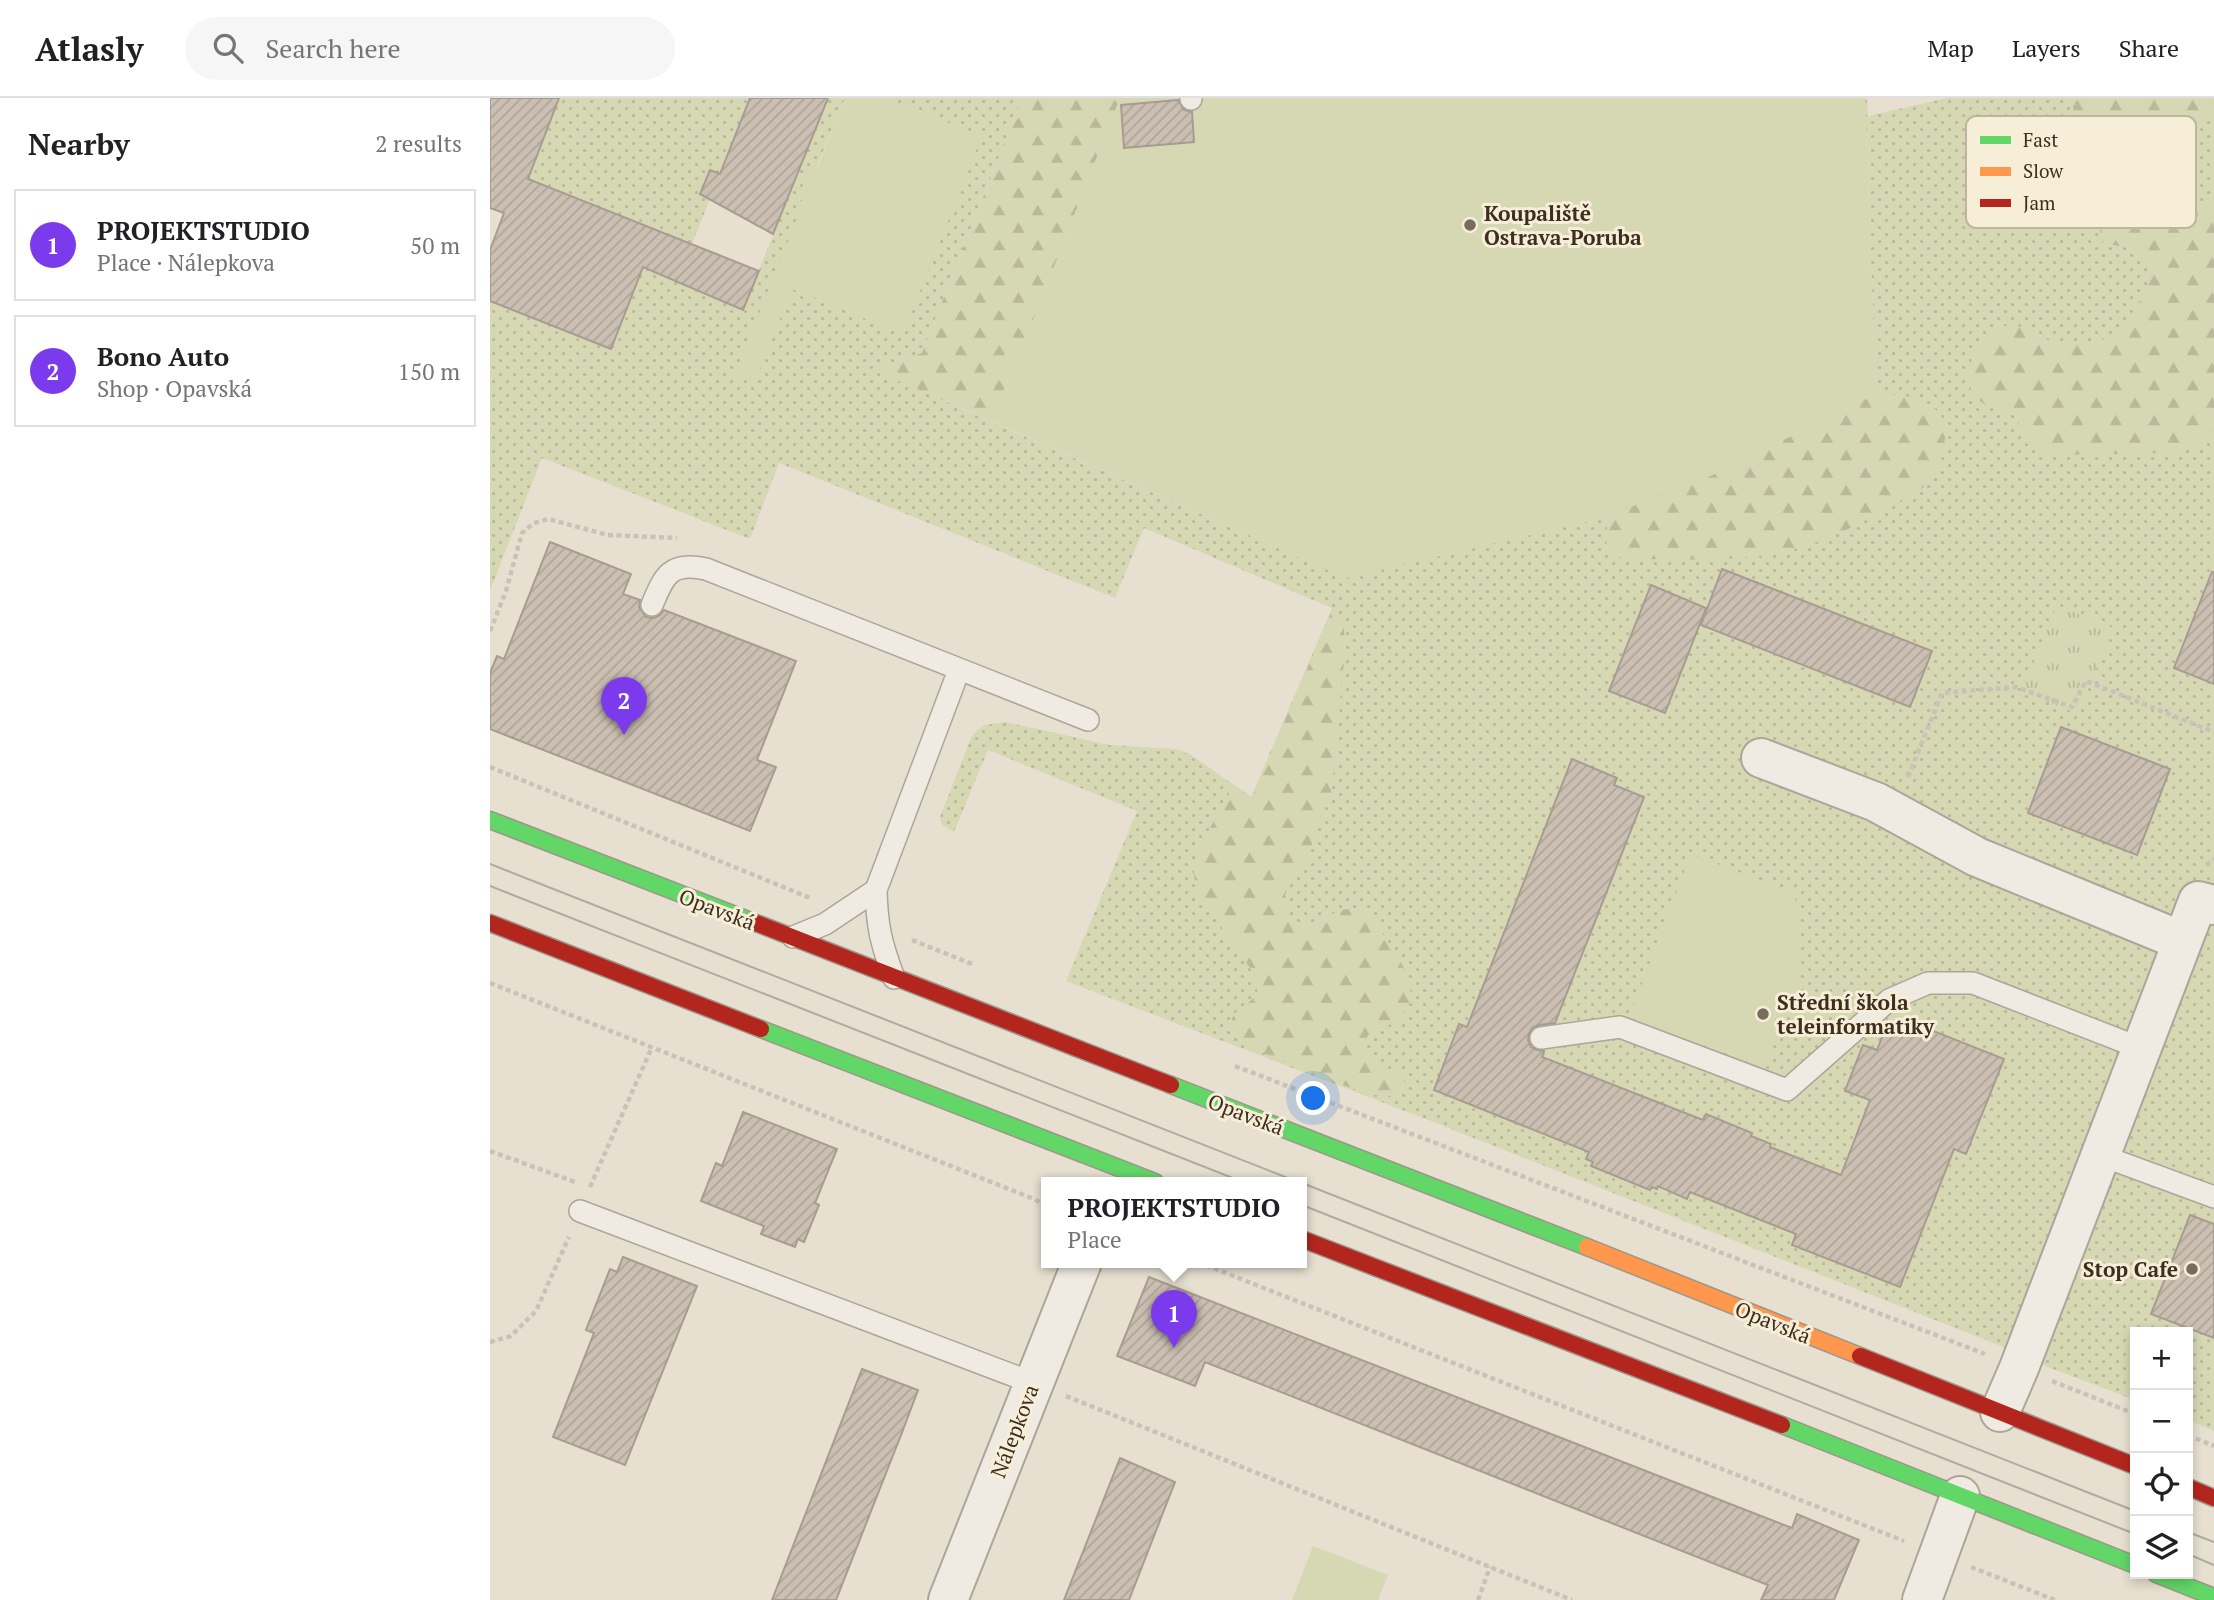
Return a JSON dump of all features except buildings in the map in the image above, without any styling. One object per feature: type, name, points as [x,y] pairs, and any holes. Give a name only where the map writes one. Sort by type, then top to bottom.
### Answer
[{"type":"main road","name":"Opavská","points":[[490,820],[1548,1231],[2130,1464]]},
{"type":"main road","points":[[490,923],[1116,1175]]},
{"type":"main road","points":[[1307,1241],[2130,1563]]},
{"type":"main road","points":[[2193,1489],[2214,1497]]},
{"type":"main road","points":[[2169,1579],[2214,1597]]},
{"type":"street","points":[[1761,758],[1876,802],[1977,857],[2182,941]]},
{"type":"street","points":[[2000,1412],[2198,901],[2214,905]]},
{"type":"street","name":"Nálepkova","points":[[948,1600],[1080,1268]]},
{"type":"street","points":[[1922,1600],[1960,1496]]},
{"type":"lane","points":[[652,605],[661,583],[671,571],[690,566],[706,569],[1088,720]]},
{"type":"lane","points":[[894,978],[877,926],[876,890],[959,670]]},
{"type":"lane","points":[[792,938],[825,925],[876,890]]},
{"type":"lane","points":[[1541,1038],[1620,1027],[1787,1090],[1889,1000],[1928,983],[1973,984],[2140,1048]]},
{"type":"lane","points":[[2100,1155],[2214,1197]]},
{"type":"lane","points":[[580,1211],[1033,1383]]},
{"type":"path","points":[[490,631],[506,591],[522,533],[534,523],[548,519],[608,535],[686,539]]},
{"type":"path","points":[[1906,780],[1942,693],[2016,687],[2072,707],[2086,681],[2214,732]]},
{"type":"path","points":[[490,767],[845,913]]},
{"type":"path","points":[[2204,868],[2214,859]]},
{"type":"path","points":[[877,926],[977,966]]},
{"type":"path","points":[[490,983],[1041,1203]]},
{"type":"path","points":[[1222,1061],[2130,1412]]},
{"type":"path","points":[[490,1151],[590,1188]]},
{"type":"path","points":[[1213,1268],[2055,1600]]},
{"type":"path","points":[[1033,1383],[1572,1600]]},
{"type":"path","points":[[2193,1437],[2214,1446]]},
{"type":"path","points":[[1478,1600],[1490,1567]]},
{"type":"green space","points":[[559,98],[750,98],[692,244],[528,179]]},
{"type":"green space","points":[[828,98],[845,98],[817,166],[812,164],[798,199],[804,201],[754,383],[792,289],[981,136],[886,98],[1022,98],[922,353],[872,369],[1346,578],[1704,479],[1876,394],[1865,98],[1868,116],[1947,98],[2214,98],[2214,1431],[2193,1422],[2193,1327],[2130,1327],[2130,1398],[1423,1118],[1066,981],[1137,811],[988,750],[954,832],[942,825],[940,817],[971,738],[985,725],[1006,722],[1110,745],[1177,749],[1191,755],[1251,797],[1332,608],[1144,528],[1115,598],[779,463],[750,539],[542,458],[490,591],[490,301],[643,267],[743,310]]},
{"type":"green space","points":[[845,98],[886,98],[982,136],[903,334],[792,289],[754,384],[734,375],[804,202],[798,198],[811,164],[818,166]]},
{"type":"green space","points":[[1022,98],[1120,98],[991,421],[871,369],[922,353]]},
{"type":"green space","name":"Koupaliště Ostrava-Poruba","points":[[1120,98],[1865,98],[1876,394],[1704,479],[1676,487],[1608,517],[1346,578],[991,421]]},
{"type":"green space","points":[[2071,98],[2213,98],[2209,119],[2205,125],[2196,128],[2196,116],[2075,116]]},
{"type":"green space","points":[[2196,201],[2214,205],[2214,422],[2203,440],[2187,450],[2172,453],[2055,455],[2026,443],[2016,415],[1987,406],[1972,390],[1968,372],[1975,354],[1988,338],[2005,326],[2021,327],[2056,342],[2083,344],[2103,339],[2122,325],[2141,298],[2153,271],[2139,250],[2103,243],[2100,228],[2196,228]]},
{"type":"green space","points":[[1876,394],[1895,395],[1925,403],[1941,415],[1946,430],[1938,471],[1930,483],[1875,515],[1814,543],[1792,550],[1746,557],[1629,559],[1614,554],[1607,545],[1608,517],[1676,487],[1704,479]]},
{"type":"green space","points":[[2057,605],[2113,628],[2078,714],[2022,691]]},
{"type":"green space","points":[[1333,608],[1344,625],[1345,654],[1338,743],[1330,799],[1322,812],[1307,860],[1285,891],[1286,909],[1290,918],[1303,923],[1315,922],[1348,909],[1360,911],[1373,921],[1401,962],[1410,985],[1408,1005],[1397,1020],[1370,1033],[1366,1042],[1372,1057],[1403,1078],[1404,1086],[1391,1096],[1377,1095],[1326,1079],[1263,1053],[1238,1035],[1232,1018],[1254,998],[1257,983],[1250,968],[1196,891],[1193,866],[1201,844],[1234,785],[1252,797]]},
{"type":"green space","points":[[1691,854],[1795,893],[1802,972],[1765,1068],[1629,1017]]},
{"type":"green space","points":[[1313,1546],[1388,1575],[1378,1600],[1292,1600]]},
{"type":"tram line","points":[[490,864],[1285,1177]]},
{"type":"tram line","points":[[490,886],[1230,1177]]},
{"type":"tram line","points":[[1307,1185],[2130,1509]]},
{"type":"tram line","points":[[1307,1207],[2130,1532]]},
{"type":"tram line","points":[[2193,1534],[2214,1542]]},
{"type":"tram line","points":[[2193,1556],[2214,1565]]},
{"type":"traffic: fast","points":[[490,820],[751,921]]},
{"type":"traffic: fast","points":[[761,1029],[1142,1177]]},
{"type":"traffic: fast","points":[[1171,1085],[1587,1247]]},
{"type":"traffic: fast","points":[[1782,1425],[2130,1563]]},
{"type":"traffic: fast","points":[[2169,1579],[2214,1597]]},
{"type":"traffic: slow","points":[[1587,1247],[1860,1356]]},
{"type":"traffic: jam","points":[[751,921],[1171,1085]]},
{"type":"traffic: jam","points":[[490,923],[761,1029]]},
{"type":"traffic: jam","points":[[1307,1241],[1782,1425]]},
{"type":"traffic: jam","points":[[1860,1356],[2130,1464]]},
{"type":"traffic: jam","points":[[2193,1489],[2214,1498]]},
{"type":"place","name":"Koupaliště Ostrava-Poruba","points":[[1470,225]]},
{"type":"place","name":"Bono Auto","points":[[624,735]]},
{"type":"place","name":"Střední škola teleinformatiky","points":[[1763,1014]]},
{"type":"place","name":"Stop Cafe","points":[[2192,1269]]},
{"type":"place","name":"PROJEKTSTUDIO","points":[[1174,1348]]}]
